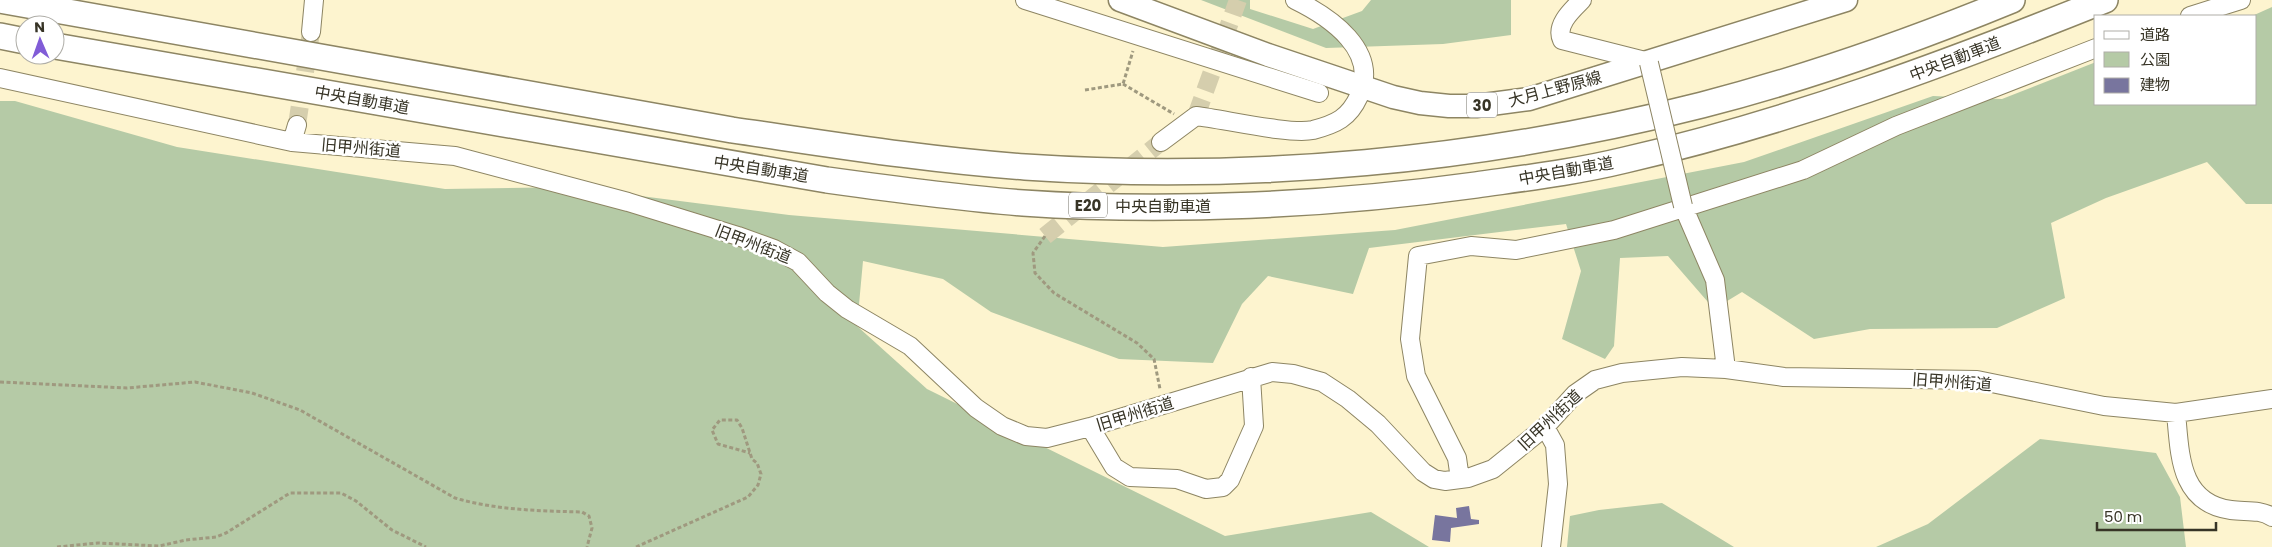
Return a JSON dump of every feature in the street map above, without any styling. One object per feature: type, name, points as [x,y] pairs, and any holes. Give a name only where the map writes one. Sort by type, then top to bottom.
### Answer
[{"type":"highway","name":"E20","points":[[0,0],[732,130],[836,145],[929,158],[1026,167],[1214,171],[1321,166],[1422,156],[1523,143],[1615,125],[1704,105],[1790,80],[2012,0]]},
{"type":"highway","name":"中央自動車道","points":[[65,48],[827,180],[923,193],[1025,203],[1114,206],[1216,206],[1320,201],[1422,192],[1521,179],[1622,161],[1798,113],[1902,79],[2105,0]]},
{"type":"highway","points":[[0,36],[15,39]]},
{"type":"main road","name":"大月上野原線","points":[[1120,0],[1363,88],[1420,103],[1476,106],[1529,99],[1846,0]]},
{"type":"street","points":[[311,32],[314,0]]},
{"type":"street","points":[[1025,0],[1319,93]]},
{"type":"street","points":[[1161,142],[1196,116],[1275,128],[1311,130],[1339,121],[1348,115],[1363,88],[1362,61],[1348,36],[1323,15],[1295,0]]},
{"type":"street","points":[[1582,0],[1561,27],[1560,35],[1562,40],[1649,62],[1684,206],[1715,280],[1726,369]]},
{"type":"street","points":[[2193,15],[2241,0]]},
{"type":"street","points":[[1460,480],[1457,458],[1416,376],[1410,338],[1418,256],[1471,246],[1516,250],[1614,230],[1684,206],[1803,170],[1896,126],[2094,49]]},
{"type":"street","name":"旧甲州街道","points":[[0,78],[294,134],[454,156],[628,202],[774,249],[798,262],[827,293],[847,309],[910,346],[976,408],[1002,426],[1026,436],[1047,438],[1214,391],[1251,377],[1279,373],[1293,374],[1322,382],[1348,399],[1378,424],[1423,472],[1434,479],[1445,481],[1460,480],[1493,469],[1545,427],[1575,394],[1595,380],[1622,373],[1682,367],[1726,369],[1784,377],[1978,380],[2104,406],[2176,413],[2272,399]]},
{"type":"street","points":[[1090,427],[1114,467],[1130,477],[1177,479],[1206,489],[1223,488],[1230,480],[1254,426],[1251,377]]},
{"type":"street","points":[[2176,413],[2180,457],[2188,483],[2195,491],[2202,498],[2217,506],[2235,511],[2258,512],[2272,517]]},
{"type":"street","points":[[1545,427],[1556,445],[1558,484],[1551,547]]},
{"type":"path","points":[[1123,84],[1138,36]]},
{"type":"path","points":[[1085,90],[1123,84],[1187,122]]},
{"type":"path","points":[[1045,236],[1033,253],[1035,273],[1054,293],[1137,343],[1154,359],[1160,382],[1161,405]]},
{"type":"path","points":[[0,382],[127,388],[195,382],[252,393],[300,410],[455,498],[476,504],[521,509],[582,512],[589,516],[592,528],[587,547]]},
{"type":"path","points":[[636,547],[748,497],[758,486],[761,474],[750,453],[742,428],[737,420],[720,420],[712,430],[718,444],[726,448],[750,453]]},
{"type":"path","points":[[58,547],[98,543],[159,546],[186,540],[216,537],[226,533],[290,493],[340,493],[356,501],[392,530],[426,547]]},
{"type":"green space","points":[[1201,0],[1250,0],[1250,9],[1313,29],[1362,11],[1371,0],[1511,0],[1511,35],[1443,44],[1326,48]]},
{"type":"green space","points":[[2272,7],[2272,204],[2246,204],[2207,162],[2106,198],[2051,223],[2065,298],[1997,328],[1870,329],[1814,339],[1742,292],[1714,309],[1668,256],[1620,258],[1614,346],[1605,359],[1562,339],[1581,271],[1566,224],[1369,248],[1353,294],[1268,276],[1242,304],[1213,363],[1119,359],[991,312],[943,279],[863,261],[857,326],[927,389],[1225,536],[1371,512],[1429,547],[0,547],[0,101],[15,101],[177,147],[445,189],[570,187],[789,215],[1163,247],[1395,230],[1744,162],[1933,96],[2002,99],[2094,63],[2094,105],[2257,105],[2257,15],[2254,15]]},
{"type":"green space","points":[[2040,439],[2156,453],[2180,497],[2186,547],[1876,547],[1928,524]]},
{"type":"green space","points":[[1662,503],[1734,547],[1567,547],[1570,516],[1599,510]]},
{"type":"building","points":[[1469,506],[1471,519],[1479,520],[1479,524],[1451,528],[1450,542],[1432,540],[1435,515],[1457,518],[1456,508]]},
{"type":"tunnel","points":[[1196,116],[1238,0]]},
{"type":"tunnel","points":[[297,125],[311,32]]},
{"type":"tunnel","points":[[1045,236],[1161,142]]}]
